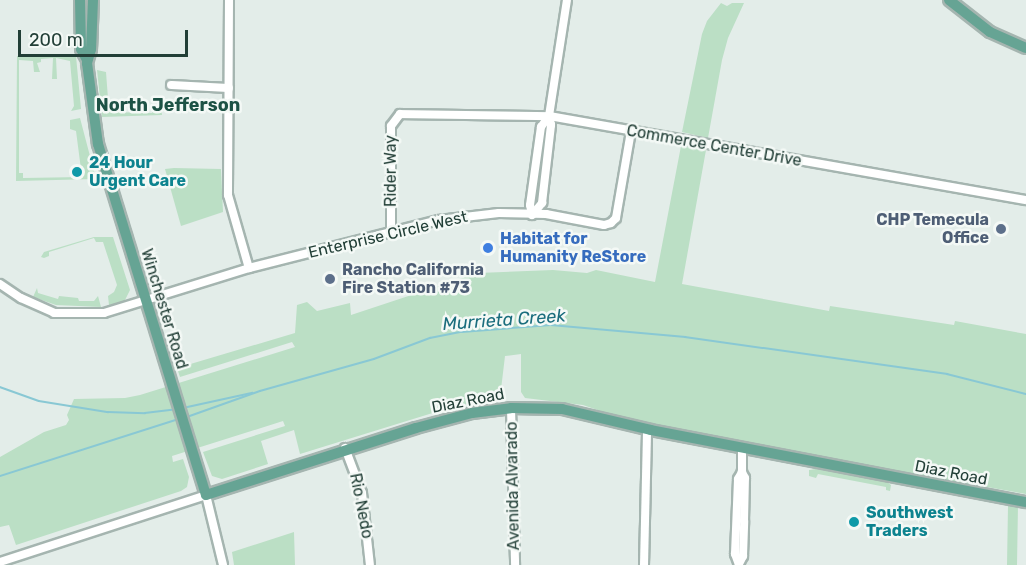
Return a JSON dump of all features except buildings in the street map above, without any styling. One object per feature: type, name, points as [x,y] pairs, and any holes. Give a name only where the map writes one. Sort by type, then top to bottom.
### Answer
[{"type":"main road","name":"Winchester Road","points":[[80,0],[81,50],[87,60],[98,144],[206,495]]},
{"type":"main road","name":"Winchester Road","points":[[87,60],[91,50],[93,0]]},
{"type":"main road","points":[[949,0],[990,32],[1026,48]]},
{"type":"main road","name":"Diaz Road","points":[[206,495],[345,448],[472,413],[511,408],[562,409],[647,429],[1026,502]]},
{"type":"street","points":[[229,0],[228,195],[249,268]]},
{"type":"street","points":[[532,215],[542,203],[551,125],[549,116],[567,0]]},
{"type":"street","points":[[171,85],[229,88]]},
{"type":"street","name":"Commerce Center Drive","points":[[400,114],[549,116],[1026,200]]},
{"type":"street","name":"Rider Way","points":[[391,232],[391,126],[400,114]]},
{"type":"street","name":"Enterprise Circle West","points":[[0,284],[21,298],[54,313],[104,313],[147,302],[249,268],[391,232],[471,216],[499,213],[532,215],[575,218],[604,225],[616,218],[631,131]]},
{"type":"street","name":"Avenida Alvarado","points":[[511,408],[515,565]]},
{"type":"street","points":[[644,565],[647,429]]},
{"type":"street","name":"Rio Nedo","points":[[345,448],[362,492],[370,565]]},
{"type":"street","points":[[739,565],[735,554],[738,479],[742,472],[742,448]]},
{"type":"street","name":"Diaz Road","points":[[7,563],[206,495]]},
{"type":"street","name":"Winchester Road","points":[[206,495],[224,565]]},
{"type":"green space","points":[[721,3],[727,6],[732,3],[744,3],[728,38],[722,60],[708,138],[682,132],[702,34],[707,21]]},
{"type":"green space","points":[[17,56],[76,56],[81,109],[71,111],[74,106],[70,61],[56,58],[57,79],[52,79],[53,58],[41,59],[41,62],[37,63],[40,72],[34,72],[33,61],[19,60],[19,173],[23,173],[23,178],[82,177],[76,131],[70,129],[70,120],[80,118],[96,179],[16,181]]},
{"type":"green space","points":[[97,70],[106,72],[109,112],[152,113],[155,106],[161,105],[162,115],[102,117]]},
{"type":"green space","points":[[681,146],[706,150],[682,284],[829,311],[830,306],[954,325],[955,321],[1026,334],[1026,494],[644,426],[583,405],[525,398],[521,392],[521,354],[505,356],[500,398],[452,407],[300,454],[294,430],[261,441],[268,464],[222,479],[212,476],[203,452],[285,426],[283,421],[172,456],[173,462],[183,459],[189,477],[187,487],[181,491],[16,545],[9,525],[0,527],[0,457],[44,432],[66,425],[69,420],[67,415],[74,399],[125,398],[140,395],[295,347],[292,342],[180,377],[177,368],[295,333],[297,305],[307,302],[317,311],[350,303],[351,315],[478,273],[553,270],[587,273],[596,270],[655,282]]},
{"type":"green space","points":[[165,169],[221,169],[223,212],[181,226]]},
{"type":"green space","points":[[94,237],[113,237],[130,290],[124,302],[109,305],[108,296],[114,292],[117,285],[103,242],[96,242],[94,238],[49,252],[49,256],[41,257],[44,252]]},
{"type":"green space","points":[[37,288],[38,293],[58,299],[59,296],[78,298],[79,301],[94,301],[98,296],[101,307],[56,305],[33,297]]},
{"type":"green space","points":[[816,469],[887,482],[891,485],[890,491],[886,490],[886,487],[818,474],[816,478],[809,476],[809,470]]},
{"type":"green space","points":[[1005,502],[1018,505],[1017,565],[1007,565],[1008,506]]},
{"type":"green space","points":[[294,532],[295,565],[234,565],[232,552]]},
{"type":"waterway","name":"Murrieta Creek","points":[[187,417],[260,391],[374,359],[430,338],[462,332],[551,325],[685,337],[947,374],[1026,394]]},
{"type":"waterway","points":[[0,387],[39,401],[108,412],[145,413],[176,409]]},
{"type":"waterway","points":[[183,408],[252,393]]},
{"type":"waterway","name":"Murrieta Creek","points":[[0,476],[179,419]]},
{"type":"place","name":"24 Hour Urgent Care","points":[[77,172]]},
{"type":"place","name":"CHP Temecula Office","points":[[1001,229]]},
{"type":"place","name":"Habitat for Humanity ReStore","points":[[488,248]]},
{"type":"place","name":"Rancho California Fire Station #73","points":[[330,279]]},
{"type":"place","name":"Southwest Traders","points":[[854,522]]},
{"type":"district","name":"North Jefferson","points":[[168,105]]}]
